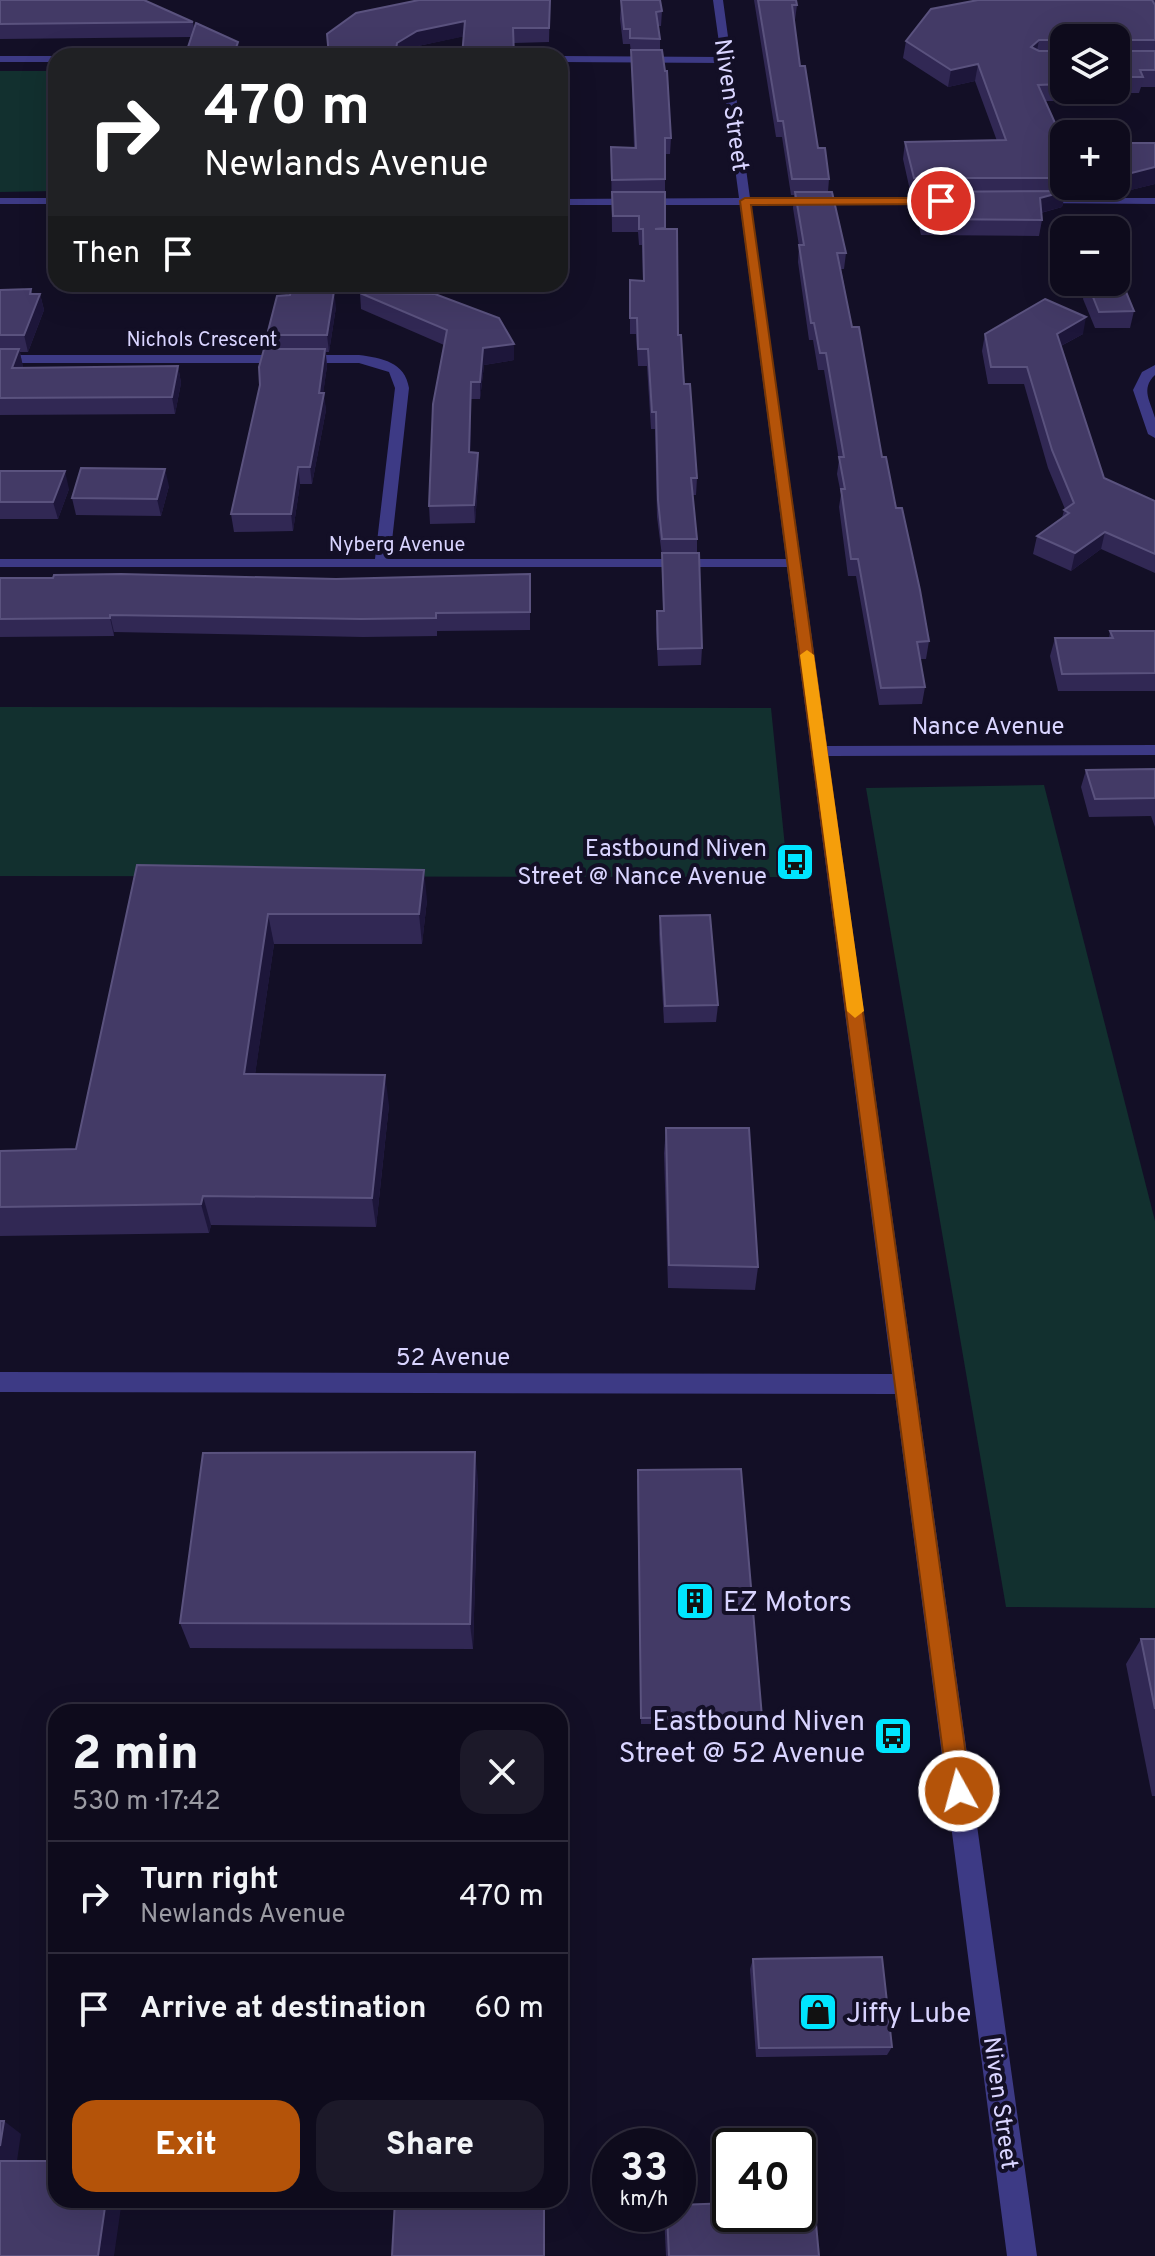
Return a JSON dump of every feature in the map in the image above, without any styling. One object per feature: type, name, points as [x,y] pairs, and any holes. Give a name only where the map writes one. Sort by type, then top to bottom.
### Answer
[{"type":"street","name":"Niven Street","points":[[718,0],[1022,2256]]},
{"type":"street","points":[[0,59],[48,59]]},
{"type":"street","points":[[568,59],[726,60]]},
{"type":"street","points":[[0,201],[48,201]]},
{"type":"street","points":[[568,202],[957,201]]},
{"type":"street","points":[[1018,201],[1155,201]]},
{"type":"street","name":"Nichols Crescent","points":[[0,359],[359,359],[392,367],[402,379],[402,388],[382,564]]},
{"type":"street","points":[[1155,369],[1140,381],[1138,391],[1155,434]]},
{"type":"street","name":"Nyberg Avenue","points":[[0,563],[794,563]]},
{"type":"street","name":"Nance Avenue","points":[[820,751],[1155,750]]},
{"type":"street","name":"52 Avenue","points":[[0,1382],[905,1384]]},
{"type":"green space","points":[[0,71],[48,71],[48,191],[0,192]]},
{"type":"green space","points":[[0,707],[771,708],[788,877],[0,876]]},
{"type":"green space","points":[[1044,785],[1155,1221],[1155,1608],[1006,1607],[866,788]]},
{"type":"building","points":[[0,0],[144,0],[193,22],[0,24]]},
{"type":"building","points":[[419,0],[550,0],[549,28],[513,28],[514,48],[463,48],[465,21],[417,31],[397,43],[396,48],[328,48],[327,34],[356,13]]},
{"type":"building","points":[[621,0],[660,0],[662,11],[656,12],[660,39],[630,38],[630,29],[624,29]]},
{"type":"building","points":[[758,0],[796,0],[797,5],[792,5],[800,66],[805,66],[818,148],[825,148],[829,179],[792,179],[783,121],[778,121]]},
{"type":"building","points":[[978,0],[1152,0],[1155,5],[1155,40],[1130,40],[1130,24],[1050,24],[1050,40],[1039,40],[1031,47],[1050,51],[1050,85],[1038,85],[1054,120],[1050,120],[1050,178],[914,178],[905,142],[1006,140],[978,64],[951,70],[906,41],[931,9]]},
{"type":"building","points":[[196,23],[238,42],[236,48],[188,48]]},
{"type":"building","points":[[631,50],[662,50],[667,71],[671,138],[665,138],[665,179],[612,180],[611,147],[636,148]]},
{"type":"building","points":[[1130,51],[1155,51],[1155,70],[1140,70],[1143,77],[1130,77]]},
{"type":"building","points":[[1130,143],[1155,143],[1155,167],[1130,173]]},
{"type":"building","points":[[1050,191],[1050,195],[1040,198],[1042,220],[923,219],[917,192]]},
{"type":"building","points":[[612,192],[665,192],[665,228],[655,229],[677,229],[678,335],[681,335],[684,384],[690,384],[697,478],[691,478],[697,539],[662,539],[656,412],[652,412],[648,349],[638,349],[637,318],[630,318],[630,280],[644,281],[643,229],[639,229],[639,216],[613,216]]},
{"type":"building","points":[[795,192],[832,192],[846,253],[837,253],[852,327],[859,327],[882,457],[886,457],[896,508],[902,508],[920,590],[929,641],[917,642],[925,687],[881,688],[858,559],[851,559],[841,489],[845,489],[839,457],[844,457],[826,353],[820,353],[814,323],[811,323],[799,245],[804,245]]},
{"type":"building","points":[[31,289],[30,294],[40,294],[24,335],[0,335],[0,290]]},
{"type":"building","points":[[291,292],[334,292],[327,335],[267,335],[277,296],[290,295]]},
{"type":"building","points":[[360,293],[435,294],[499,318],[514,344],[483,348],[480,382],[471,382],[469,452],[478,453],[474,505],[429,506],[433,404],[447,330]]},
{"type":"building","points":[[1093,296],[1128,296],[1134,311],[1099,312]]},
{"type":"building","points":[[1045,299],[1086,317],[1057,334],[1104,478],[1155,501],[1155,554],[1105,532],[1075,553],[1037,536],[1069,513],[1064,510],[1074,503],[1052,450],[1027,367],[991,367],[985,334]]},
{"type":"building","points":[[0,349],[19,349],[12,368],[178,366],[172,397],[0,398]]},
{"type":"building","points":[[264,349],[325,349],[319,393],[324,393],[310,467],[298,467],[291,514],[231,514],[260,385],[259,367]]},
{"type":"building","points":[[81,468],[165,469],[157,499],[72,498]]},
{"type":"building","points":[[0,471],[65,471],[53,502],[0,502]]},
{"type":"building","points":[[662,553],[699,553],[702,648],[658,649],[657,611],[664,611]]},
{"type":"building","points":[[121,574],[336,579],[530,574],[530,612],[436,613],[436,618],[361,619],[110,615],[110,618],[0,619],[0,578]]},
{"type":"building","points":[[1110,631],[1155,631],[1155,673],[1062,674],[1055,638],[1113,638]]},
{"type":"building","points":[[1155,769],[1155,798],[1095,799],[1086,770]]},
{"type":"building","points":[[137,865],[424,870],[419,914],[268,914],[244,1074],[385,1075],[372,1198],[203,1196],[201,1204],[0,1207],[0,1151],[76,1149]]},
{"type":"building","points":[[710,915],[718,1005],[665,1006],[660,916]]},
{"type":"building","points":[[666,1128],[749,1128],[758,1267],[669,1265]]},
{"type":"building","points":[[475,1452],[470,1624],[180,1623],[203,1453]]},
{"type":"building","name":"EZ Motors","points":[[741,1469],[762,1717],[641,1718],[638,1470]]},
{"type":"building","points":[[1141,1639],[1155,1639],[1155,1709]]},
{"type":"building","name":"Jiffy Lube","points":[[882,1957],[892,2047],[759,2048],[753,1959]]},
{"type":"building","points":[[0,2121],[4,2121],[0,2146]]},
{"type":"building","points":[[0,2161],[48,2161],[48,2208],[105,2208],[98,2256],[0,2256]]},
{"type":"building","points":[[696,2204],[712,2204],[712,2232],[816,2232],[816,2224],[819,2256],[669,2256],[668,2232],[696,2232]]},
{"type":"building","points":[[395,2208],[544,2208],[544,2256],[392,2256]]},
{"type":"slow traffic","points":[[807,655],[855,1011]]},
{"type":"place","name":"Eastbound Niven Street @ Nance Avenue","points":[[795,862]]},
{"type":"place","name":"EZ Motors","points":[[695,1601]]},
{"type":"place","name":"Eastbound Niven Street @ 52 Avenue","points":[[893,1736]]},
{"type":"place","name":"Jiffy Lube","points":[[818,2012]]},
{"type":"route","points":[[941,201],[745,201],[959,1791]]}]
